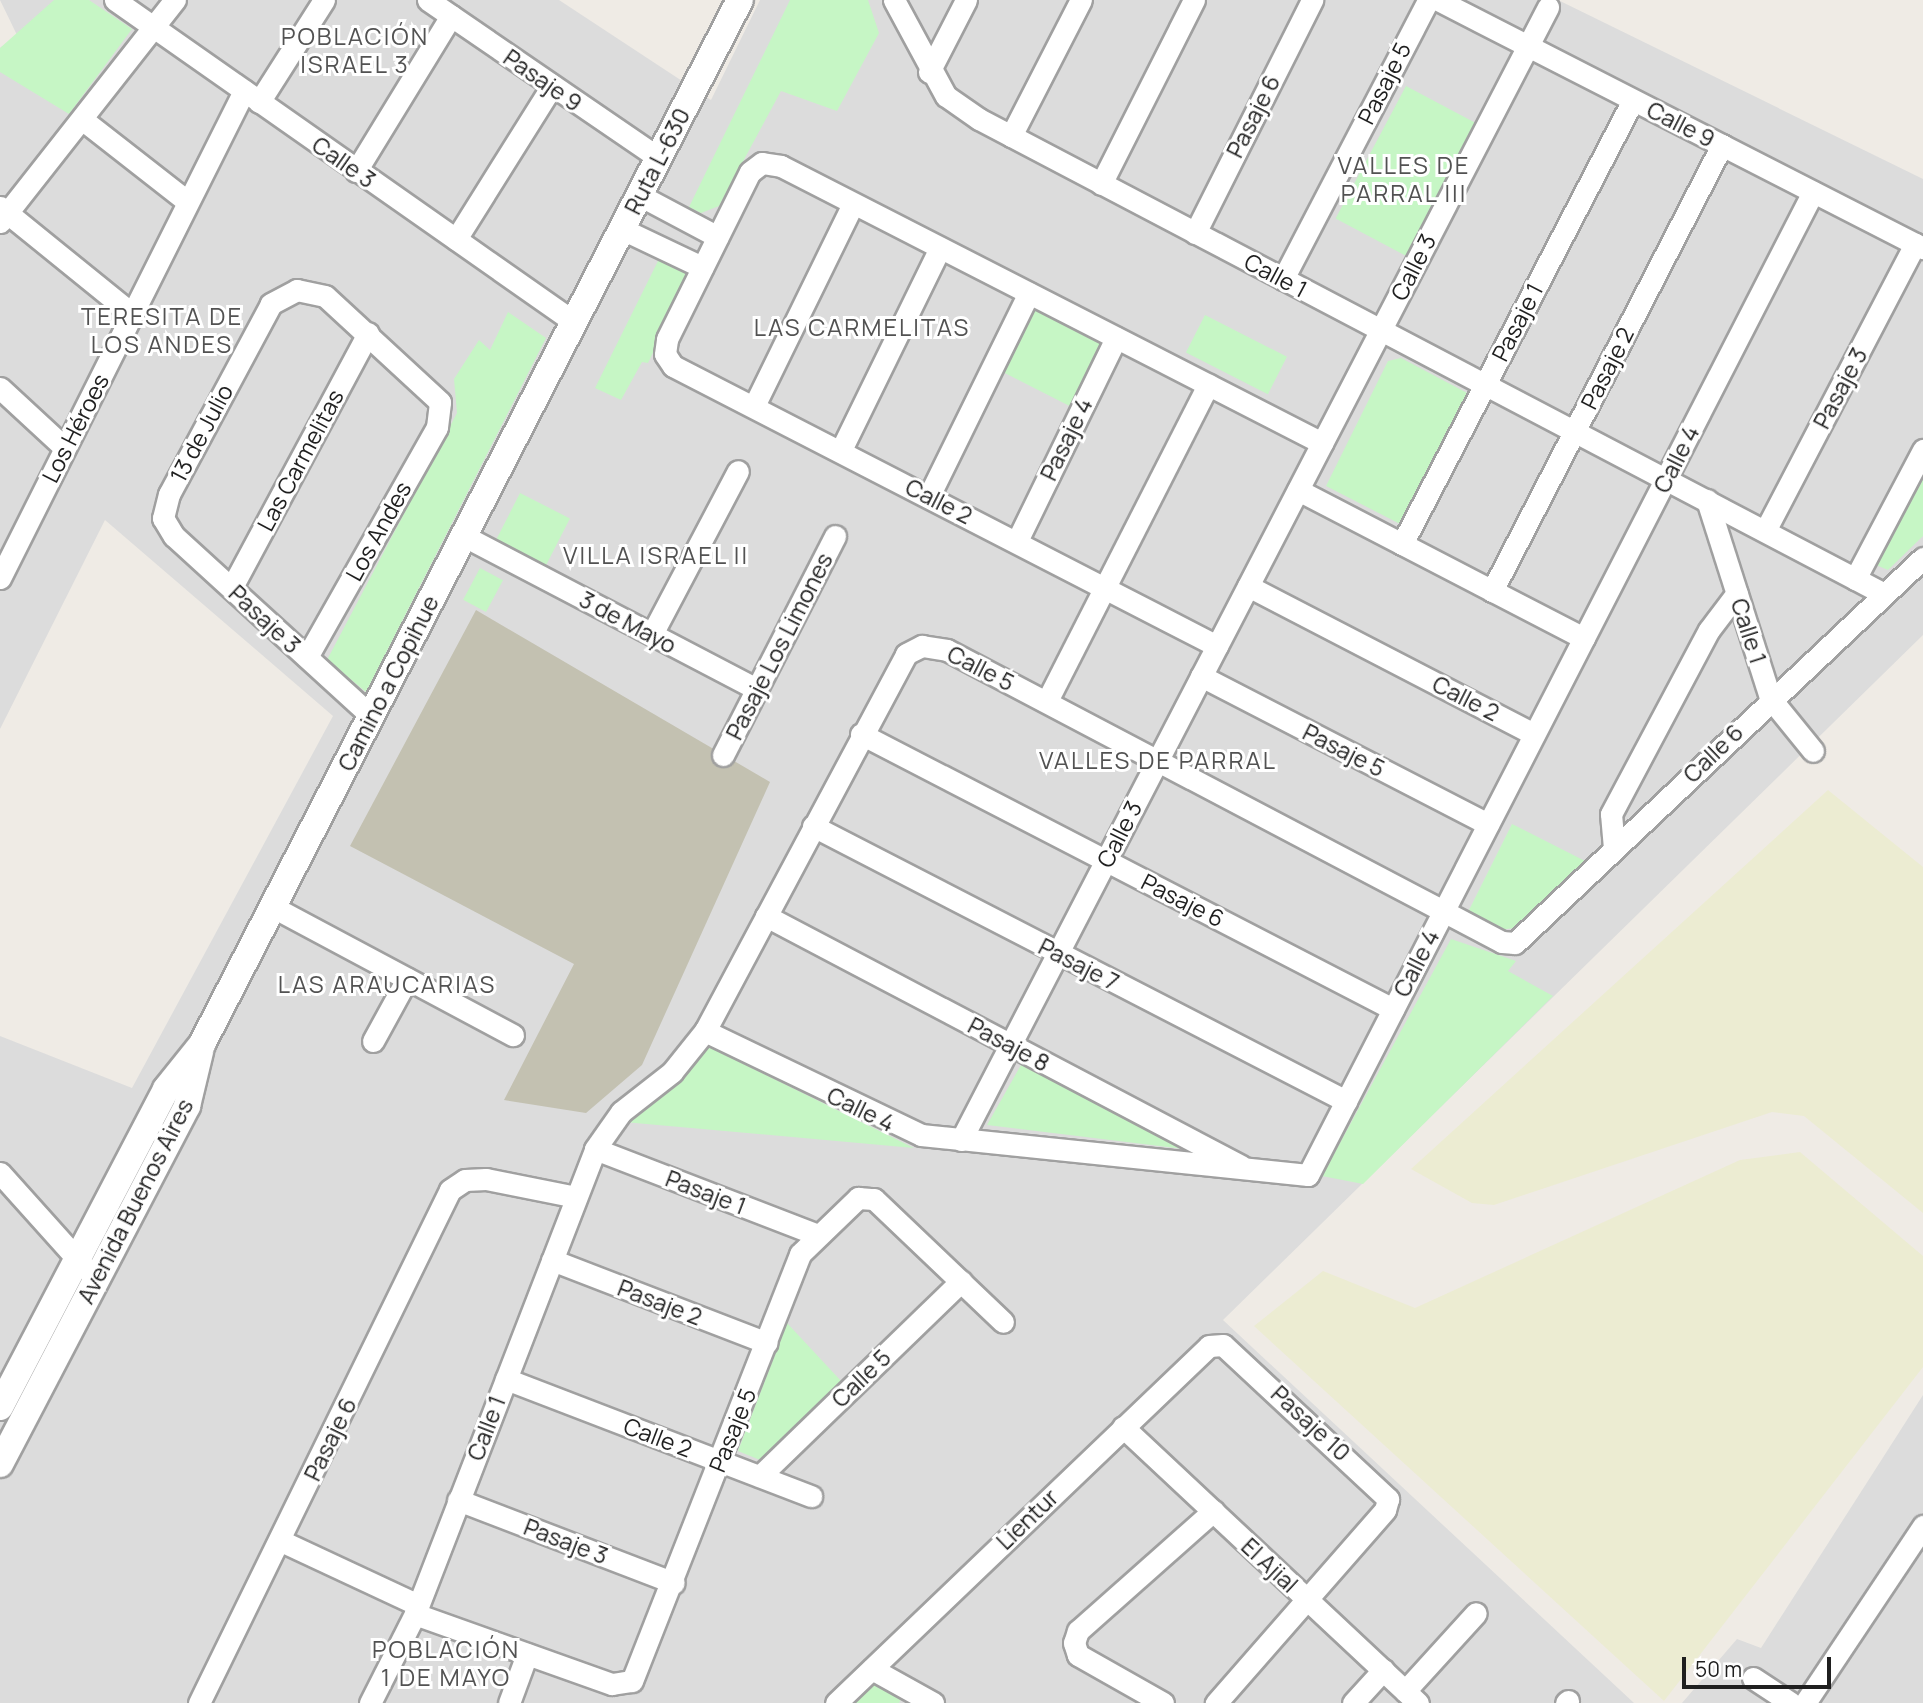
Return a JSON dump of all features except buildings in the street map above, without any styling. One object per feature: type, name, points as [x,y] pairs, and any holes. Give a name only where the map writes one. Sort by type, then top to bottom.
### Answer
[{"type":"street","name":"Calle 3","points":[[115,0],[574,322]]},
{"type":"street","points":[[132,314],[2,214],[157,29],[175,0]]},
{"type":"street","points":[[251,97],[324,0]]},
{"type":"street","name":"Pasaje 9","points":[[428,0],[659,158]]},
{"type":"street","name":"Ruta L-630","points":[[574,322],[740,0]]},
{"type":"street","name":"Calle 1","points":[[894,0],[929,72],[946,96],[1011,136],[1884,594]]},
{"type":"street","points":[[929,72],[966,0]]},
{"type":"street","points":[[1011,136],[1081,0]]},
{"type":"street","points":[[1101,184],[1194,0]]},
{"type":"street","name":"Pasaje 6","points":[[1195,233],[1312,0]]},
{"type":"street","name":"Pasaje 5","points":[[1283,279],[1428,0]]},
{"type":"street","name":"Calle 9","points":[[1438,0],[1919,246]]},
{"type":"street","name":"Calle 3","points":[[961,1140],[1548,7]]},
{"type":"street","points":[[356,171],[451,16]]},
{"type":"street","points":[[456,239],[552,86]]},
{"type":"street","name":"Los Héroes","points":[[0,578],[6,550],[65,448],[188,202],[251,97]]},
{"type":"street","name":"Pasaje 1","points":[[1402,544],[1633,100]]},
{"type":"street","points":[[83,120],[188,202]]},
{"type":"street","name":"Pasaje 2","points":[[1492,590],[1722,145]]},
{"type":"street","points":[[622,229],[702,268],[750,172],[762,163],[781,166],[1322,443]]},
{"type":"street","name":"Calle 4","points":[[705,1031],[900,1128],[961,1140],[1253,1172],[1308,1175],[1813,192]]},
{"type":"street","points":[[639,195],[718,237]]},
{"type":"street","points":[[754,406],[853,204]]},
{"type":"street","name":"Pasaje 3","points":[[1765,531],[1919,246]]},
{"type":"street","points":[[841,450],[940,248]]},
{"type":"street","name":"Calle 2","points":[[702,268],[665,354],[673,366],[929,495],[1217,646]]},
{"type":"street","name":"13 de Julio","points":[[163,518],[169,494],[271,304],[297,289],[325,296],[368,333]]},
{"type":"street","points":[[929,495],[1029,293]]},
{"type":"street","name":"Camino a Copihue","points":[[202,1044],[574,322]]},
{"type":"street","name":"Los Andes","points":[[307,657],[437,427],[440,402],[368,333]]},
{"type":"street","name":"Las Carmelitas","points":[[232,587],[368,333]]},
{"type":"street","name":"Pasaje 4","points":[[1017,541],[1116,338]]},
{"type":"street","points":[[1047,701],[1209,385]]},
{"type":"street","points":[[0,388],[65,448]]},
{"type":"street","points":[[1855,579],[1923,450]]},
{"type":"street","points":[[652,634],[737,471]]},
{"type":"street","points":[[1298,490],[1584,638]]},
{"type":"street","name":"Calle 1","points":[[1707,500],[1770,698],[1813,751]]},
{"type":"street","name":"Pasaje 3","points":[[163,518],[174,536],[371,716]]},
{"type":"street","name":"3 de Mayo","points":[[464,536],[755,688]]},
{"type":"street","name":"Pasaje Los Limones","points":[[723,755],[755,688],[835,537]]},
{"type":"street","name":"Calle 6","points":[[1503,942],[1515,943],[1770,698],[1923,558]]},
{"type":"street","name":"Calle 2","points":[[1248,586],[1534,734]]},
{"type":"street","points":[[1614,848],[1611,814],[1709,630],[1737,593]]},
{"type":"street","name":"Calle 5","points":[[595,1149],[621,1112],[677,1067],[705,1031],[900,661],[922,646],[947,650],[1503,942]]},
{"type":"street","name":"Pasaje 5","points":[[1201,676],[1488,824]]},
{"type":"street","name":"Pasaje 6","points":[[862,734],[1393,1009]]},
{"type":"street","name":"Pasaje 7","points":[[813,826],[1346,1101]]},
{"type":"street","points":[[273,907],[513,1035]]},
{"type":"street","name":"Pasaje 8","points":[[765,916],[1253,1172]]},
{"type":"street","points":[[373,1041],[407,978]]},
{"type":"street","name":"Avenida Buenos Aires","points":[[0,1407],[166,1089],[202,1044]]},
{"type":"street","name":"Avenida Buenos Aires","points":[[0,1464],[187,1106],[202,1044]]},
{"type":"street","name":"Calle 1","points":[[370,1703],[417,1610],[595,1149]]},
{"type":"street","name":"Pasaje 1","points":[[595,1149],[818,1235]]},
{"type":"street","points":[[0,1173],[96,1281]]},
{"type":"street","name":"Pasaje 6","points":[[199,1703],[281,1541],[450,1190],[465,1180],[486,1179],[576,1197]]},
{"type":"street","name":"Pasaje 5","points":[[527,1654],[626,1686],[636,1676],[800,1254],[818,1235],[866,1196],[961,1281]]},
{"type":"street","name":"Pasaje 2","points":[[552,1260],[767,1343]]},
{"type":"street","points":[[961,1281],[1003,1322]]},
{"type":"street","name":"Calle 5","points":[[760,1476],[961,1281]]},
{"type":"street","name":"Lientur","points":[[836,1703],[1209,1346],[1223,1345]]},
{"type":"street","name":"Pasaje 10","points":[[1223,1345],[1382,1490],[1388,1499],[1385,1510],[1308,1601]]},
{"type":"street","name":"Calle 2","points":[[506,1379],[811,1496]]},
{"type":"street","name":"El Ajial","points":[[1123,1427],[1412,1697]]},
{"type":"street","name":"Pasaje 3","points":[[458,1500],[674,1583]]},
{"type":"street","points":[[1163,1703],[1078,1655],[1074,1643],[1077,1631],[1213,1511]]},
{"type":"street","points":[[1805,1703],[1923,1526]]},
{"type":"street","points":[[281,1541],[417,1610],[527,1654],[509,1703]]},
{"type":"street","points":[[1216,1703],[1308,1601]]},
{"type":"street","points":[[1412,1697],[1476,1613]]},
{"type":"street","points":[[872,1669],[908,1697],[933,1703]]},
{"type":"street","points":[[1353,1703],[1383,1670]]},
{"type":"street","points":[[1753,1678],[1791,1703]]},
{"type":"shaded area","points":[[0,0],[559,0],[711,100],[760,0],[1558,0],[1923,179],[1923,635],[1223,1320],[1634,1703],[0,1703],[0,1036],[132,1088],[333,716],[105,520],[0,729],[0,48],[17,35]]},
{"type":"shaded area","points":[[476,610],[770,782],[642,1065],[586,1113],[504,1100],[574,964],[350,846]]},
{"type":"shaded area","points":[[1923,1395],[1923,1703],[1682,1703],[1737,1639],[1761,1648]]},
{"type":"green space","points":[[54,0],[89,0],[132,29],[69,114],[0,72],[0,48]]},
{"type":"green space","points":[[790,0],[868,0],[879,33],[837,111],[781,91],[719,206],[701,213],[689,207]]},
{"type":"green space","points":[[1406,86],[1477,124],[1406,256],[1336,218]]},
{"type":"green space","points":[[659,259],[686,272],[687,282],[648,363],[642,362],[621,400],[595,388]]},
{"type":"green space","points":[[1031,301],[1109,340],[1074,408],[996,369]]},
{"type":"green space","points":[[508,312],[546,338],[366,692],[327,660],[457,413],[454,379],[479,340],[490,350]]},
{"type":"green space","points":[[1205,315],[1287,357],[1268,394],[1186,352]]},
{"type":"green space","points":[[1401,358],[1471,395],[1404,526],[1326,486],[1388,361]]},
{"type":"green space","points":[[1923,479],[1923,536],[1888,570],[1876,565]]},
{"type":"green space","points":[[520,493],[570,518],[545,567],[495,541]]},
{"type":"green space","points":[[480,568],[503,580],[486,612],[463,600]]},
{"type":"green space","points":[[1828,790],[1923,867],[1923,1213],[1804,1116],[1772,1112],[1494,1205],[1472,1203],[1411,1169]]},
{"type":"green space","points":[[1512,824],[1587,862],[1514,928],[1500,930],[1468,912]]},
{"type":"green space","points":[[1451,939],[1516,961],[1508,971],[1553,996],[1363,1184],[1322,1176]]},
{"type":"green space","points":[[707,1046],[914,1148],[624,1122],[691,1068]]},
{"type":"green space","points":[[1021,1065],[1184,1149],[987,1125]]},
{"type":"green space","points":[[1800,1152],[1923,1256],[1923,1367],[1664,1701],[1254,1326],[1323,1271],[1415,1308],[1740,1160]]},
{"type":"green space","points":[[787,1323],[842,1382],[760,1460],[738,1451]]},
{"type":"green space","points":[[872,1676],[904,1693],[899,1703],[844,1703]]},
{"type":"district","name":"POBLACIÓN ISRAEL 3","points":[[355,50]]},
{"type":"district","name":"VALLES DE PARRAL III","points":[[1404,179]]},
{"type":"district","name":"LAS CARMELITAS","points":[[862,327]]},
{"type":"district","name":"TERESITA DE LOS ANDES","points":[[162,330]]},
{"type":"district","name":"VILLA ISRAEL II","points":[[656,555]]},
{"type":"district","name":"VALLES DE PARRAL","points":[[1158,760]]},
{"type":"district","name":"LAS ARAUCARIAS","points":[[387,984]]},
{"type":"district","name":"POBLACIÓN 1 DE MAYO","points":[[446,1663]]}]
